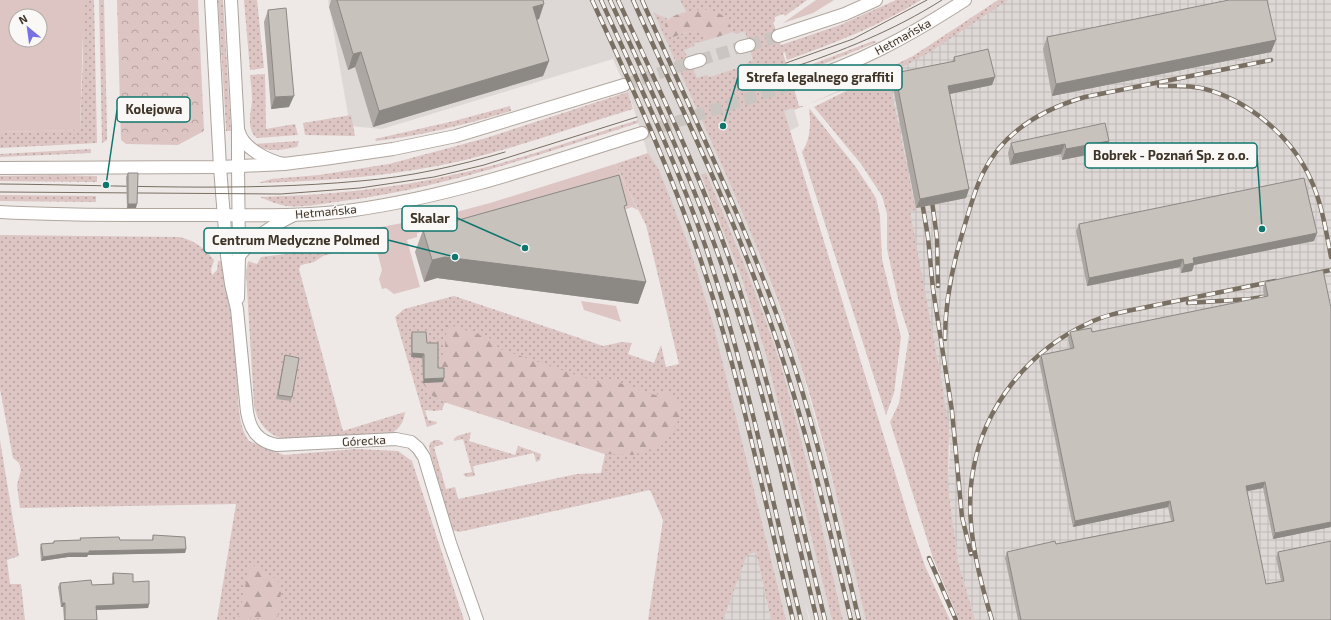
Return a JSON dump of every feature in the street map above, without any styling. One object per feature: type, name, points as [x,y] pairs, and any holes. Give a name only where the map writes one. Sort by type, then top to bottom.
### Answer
[{"type":"main road","name":"Górecka","points":[[211,0],[224,215],[231,284],[237,310],[249,422],[254,433],[266,442],[277,445],[406,440],[416,446],[426,462],[450,543],[477,620]]},
{"type":"main road","name":"Górecka","points":[[230,0],[238,128],[238,215],[240,256],[237,310]]},
{"type":"main road","points":[[778,36],[845,14],[876,0]]},
{"type":"main road","name":"Hetmańska","points":[[792,84],[835,70],[882,50],[925,26],[965,0]]},
{"type":"main road","points":[[0,168],[220,167],[284,164],[393,149],[456,136],[624,84]]},
{"type":"main road","points":[[238,128],[240,136],[251,148],[270,160],[284,164]]},
{"type":"main road","name":"Hetmańska","points":[[0,212],[294,215],[352,210],[406,201],[455,190],[642,133]]},
{"type":"main road","points":[[240,256],[255,239],[267,229],[294,215]]},
{"type":"shaded area","points":[[328,0],[767,0],[763,8],[799,126],[723,166],[747,219],[800,363],[840,509],[866,620],[843,620],[802,444],[783,375],[734,239],[701,175],[741,276],[766,355],[832,620],[810,620],[805,600],[809,620],[786,620],[713,323],[689,246],[659,171],[649,158],[631,100],[613,59],[382,129],[350,126]]},
{"type":"shaded area","points":[[1001,0],[1331,0],[1331,620],[975,620],[958,561],[948,486],[950,449],[941,378],[883,74],[928,49]]},
{"type":"shaded area","points":[[756,552],[771,620],[723,620],[747,554]]},
{"type":"green space","points":[[0,0],[84,0],[80,130],[0,132]]},
{"type":"green space","points":[[83,0],[94,0],[97,143],[0,148],[0,132],[80,130],[83,57]]},
{"type":"green space","points":[[99,0],[104,0],[107,131],[107,140],[102,143]]},
{"type":"green space","points":[[117,0],[198,0],[204,131],[178,145],[126,144],[121,140]]},
{"type":"green space","points":[[218,0],[223,0],[231,131],[226,131]]},
{"type":"green space","points":[[244,0],[257,0],[264,68],[250,70]]},
{"type":"green space","points":[[680,0],[807,0],[785,16],[783,14],[775,17],[775,21],[773,22],[781,45],[840,25],[896,0],[921,0],[856,34],[821,48],[787,60],[785,52],[783,53],[789,73],[873,41],[877,42],[799,74],[798,72],[790,75],[799,106],[804,106],[794,110],[793,108],[784,111],[911,525],[925,566],[950,620],[866,620],[819,426],[800,363],[750,230],[654,13],[668,19],[665,24],[683,34],[691,31],[697,31],[706,36],[708,40],[695,43],[694,46],[684,50],[697,78],[706,75],[710,77],[747,65],[748,62],[753,60],[745,31],[736,34],[733,32],[731,26],[702,9],[687,13]]},
{"type":"green space","points":[[816,0],[834,0],[813,13],[783,23]]},
{"type":"green space","points":[[998,0],[1008,0],[930,52],[888,75],[916,210],[910,211],[941,378],[949,431],[948,486],[958,561],[975,620],[959,620],[933,558],[890,422],[899,403],[909,335],[899,303],[887,249],[887,214],[882,196],[861,164],[814,107],[868,80],[806,105],[871,77],[913,56]]},
{"type":"green space","points":[[702,9],[713,11],[722,15],[731,26],[733,32],[708,40],[701,32],[697,31],[688,32],[673,37],[668,35],[665,24],[668,20],[682,13]]},
{"type":"green space","points":[[265,74],[266,129],[295,124],[298,135],[257,138],[251,130],[250,121],[252,92],[250,75]]},
{"type":"green space","points":[[628,92],[633,109],[465,160],[439,166],[363,177],[258,183],[271,179],[319,175],[389,164],[486,138]]},
{"type":"green space","points":[[510,106],[511,111],[461,125],[410,136],[376,141],[375,139],[454,121]]},
{"type":"green space","points":[[809,108],[855,166],[876,198],[880,216],[882,259],[901,337],[894,393],[886,415],[802,152],[810,130]]},
{"type":"green space","points":[[351,115],[355,136],[305,135],[303,123]]},
{"type":"green space","points":[[638,120],[638,123],[529,158],[418,188],[381,195],[300,206],[286,206],[260,197],[311,195],[361,190],[436,179],[506,162]]},
{"type":"green space","points":[[299,141],[297,147],[280,150],[264,149],[254,144]]},
{"type":"green space","points":[[91,149],[91,153],[0,157],[0,154]]},
{"type":"green space","points":[[648,153],[659,170],[689,246],[713,323],[786,620],[771,620],[756,552],[747,555],[723,620],[648,620],[663,520],[650,490],[459,532],[452,530],[429,448],[430,443],[434,440],[439,440],[444,444],[434,447],[446,489],[455,487],[458,499],[577,474],[601,473],[605,454],[445,402],[442,410],[425,410],[428,420],[437,422],[436,424],[427,427],[395,317],[404,309],[454,296],[603,346],[622,342],[632,343],[628,354],[654,363],[661,345],[666,367],[679,364],[646,225],[615,164]]},
{"type":"green space","points":[[615,164],[638,210],[632,207],[621,211],[491,212],[417,233],[417,237],[407,240],[420,287],[394,294],[386,288],[382,289],[379,279],[382,270],[373,236],[381,227],[445,215],[490,203]]},
{"type":"green space","points":[[706,173],[757,299],[784,376],[808,467],[843,620],[832,620],[766,355],[741,276],[701,175]]},
{"type":"green space","points":[[0,176],[97,176],[97,182],[0,181]]},
{"type":"green space","points":[[0,195],[96,196],[96,202],[0,201]]},
{"type":"green space","points":[[381,227],[373,236],[352,243],[313,246],[312,235]]},
{"type":"green space","points":[[0,235],[179,237],[198,245],[214,260],[211,270],[212,275],[217,270],[218,261],[223,261],[237,364],[238,404],[242,424],[249,441],[284,455],[356,449],[398,451],[412,461],[464,620],[217,620],[236,504],[20,508],[17,485],[21,470],[19,463],[13,458],[0,389]]},
{"type":"green space","points":[[309,236],[309,248],[262,254],[272,244],[283,238]]},
{"type":"green space","points":[[353,246],[354,251],[342,254],[341,251],[323,256],[314,262],[301,265],[299,269],[343,431],[405,412],[402,422],[399,428],[390,434],[284,439],[278,437],[264,427],[255,411],[246,273],[248,261],[257,264],[261,257]]},
{"type":"green space","points":[[581,301],[616,306],[621,322],[584,310]]},
{"type":"green space","points":[[447,324],[498,341],[497,348],[603,384],[605,378],[658,396],[658,392],[668,392],[679,403],[680,418],[661,446],[633,455],[605,454],[444,402],[431,395],[423,383],[443,382],[441,359],[445,347]]},
{"type":"green space","points":[[471,432],[469,441],[515,455],[518,446],[541,454],[540,460],[536,462],[534,453],[473,466],[475,476],[466,477],[463,474],[472,472],[463,439],[454,441],[454,439],[457,436]]},
{"type":"green space","points":[[0,440],[19,556],[7,560],[10,584],[21,584],[25,620],[0,620]]},
{"type":"green space","points":[[252,565],[273,578],[277,578],[281,593],[277,620],[256,618],[238,620],[249,568]]},
{"type":"building","points":[[337,0],[543,0],[544,4],[533,7],[549,61],[379,111],[361,52],[353,54]]},
{"type":"building","points":[[1229,0],[1267,0],[1276,40],[1056,84],[1047,37]]},
{"type":"building","points":[[286,8],[294,96],[275,97],[268,10]]},
{"type":"building","points":[[988,49],[995,77],[948,86],[969,189],[920,199],[895,73],[955,61],[954,57]]},
{"type":"building","points":[[1105,123],[1109,141],[1066,149],[1065,144],[1014,154],[1011,143]]},
{"type":"building","points":[[128,173],[138,173],[137,204],[128,204]]},
{"type":"building","points":[[619,175],[627,205],[624,206],[646,282],[445,257],[432,260],[423,230]]},
{"type":"building","points":[[1304,178],[1317,233],[1193,258],[1194,263],[1184,265],[1183,259],[1089,278],[1079,224]]},
{"type":"building","points":[[1323,270],[1331,308],[1331,522],[1275,533],[1265,482],[1246,486],[1266,584],[1284,581],[1278,552],[1331,541],[1331,620],[1021,620],[1007,552],[1055,541],[1056,544],[1174,521],[1170,501],[1075,521],[1041,355],[1074,348],[1070,332],[1091,328],[1092,332],[1268,296],[1265,282]]},
{"type":"building","points":[[412,332],[426,332],[427,343],[438,343],[438,368],[444,368],[444,378],[424,379],[424,354],[412,353]]},
{"type":"building","points":[[285,355],[299,358],[292,397],[278,395]]},
{"type":"building","points":[[153,535],[185,537],[186,549],[89,551],[89,553],[69,553],[43,557],[41,544],[54,543],[54,541],[81,540],[80,538],[119,537],[120,540],[153,540]]},
{"type":"building","points":[[113,573],[133,574],[133,582],[149,581],[149,604],[96,606],[97,620],[65,620],[65,603],[62,603],[60,583],[91,580],[92,585],[114,584]]},
{"type":"tunnel","points":[[749,45],[778,36]]},
{"type":"tunnel","points":[[700,60],[741,47]]},
{"type":"tunnel","points":[[624,85],[690,63]]},
{"type":"tunnel","points":[[642,133],[793,84]]},
{"type":"tram line","points":[[786,63],[853,39],[927,0]]},
{"type":"tram line","points":[[788,69],[828,55],[886,31],[942,0]]},
{"type":"tram line","points":[[0,192],[281,194],[360,188],[434,177],[484,165],[637,117]]},
{"type":"tram line","points":[[0,184],[180,187],[315,184],[360,181],[415,174],[505,152]]},
{"type":"railway","points":[[592,0],[638,100],[680,201],[718,313],[752,444],[793,620]]},
{"type":"railway","points":[[601,0],[670,154],[706,248],[734,340],[746,386],[801,620]]},
{"type":"railway","points":[[610,0],[690,181],[731,292],[767,414],[817,620]]},
{"type":"railway","points":[[618,0],[698,178],[739,288],[752,329],[774,412],[825,620]]},
{"type":"railway","points":[[633,0],[719,191],[751,268],[765,307],[791,384],[802,423],[823,501],[851,620]]},
{"type":"railway","points":[[642,0],[737,213],[787,344],[818,447],[859,620]]},
{"type":"railway","points":[[945,339],[946,311],[952,271],[974,194],[991,158],[1013,134],[1026,124],[1054,108],[1085,97],[1271,60]]},
{"type":"railway","points":[[1159,86],[1196,87],[1218,93],[1251,111],[1280,135],[1303,164],[1315,189],[1331,257]]},
{"type":"railway","points":[[931,194],[937,238],[938,286]]},
{"type":"railway","points":[[921,196],[928,237],[933,289],[952,411],[962,517],[971,554]]},
{"type":"railway","points":[[1312,274],[1331,270]]},
{"type":"railway","points":[[992,620],[977,566],[971,528],[971,490],[973,471],[987,424],[1013,383],[1047,348],[1067,334],[1096,320],[1125,311],[1275,281]]},
{"type":"railway","points":[[1188,303],[1250,299],[1276,295]]},
{"type":"railway","points":[[929,558],[956,620]]},
{"type":"place","name":"Strefa legalnego graffiti","points":[[723,126]]},
{"type":"place","name":"Kolejowa","points":[[106,185]]},
{"type":"place","name":"Bobrek - Poznań Sp. z o.o.","points":[[1262,229]]},
{"type":"place","name":"Skalar","points":[[525,248]]},
{"type":"place","name":"Centrum Medyczne Polmed","points":[[455,257]]}]
